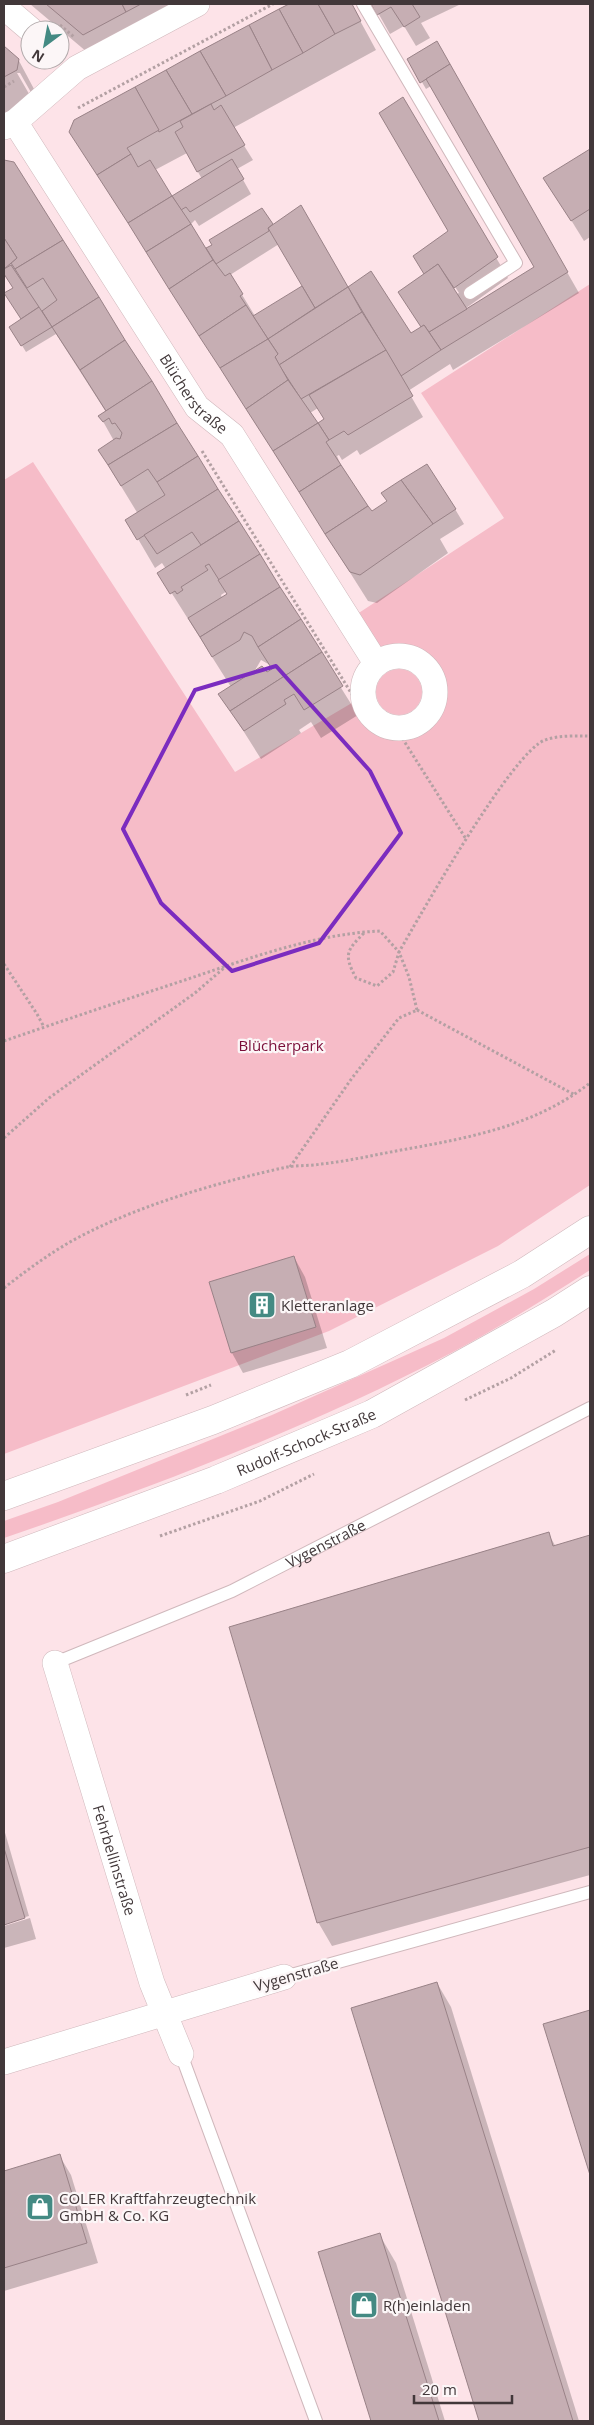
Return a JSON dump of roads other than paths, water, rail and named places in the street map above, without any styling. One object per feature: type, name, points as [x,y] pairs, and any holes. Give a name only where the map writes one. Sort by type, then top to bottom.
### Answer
[{"type":"main road","points":[[4,1496],[214,1420],[350,1364],[522,1274],[590,1230]]},
{"type":"main road","name":"Rudolf-Schock-Straße","points":[[4,1559],[216,1480],[372,1414],[554,1313],[590,1290]]},
{"type":"street","points":[[70,60],[197,4]]},
{"type":"street","points":[[4,7],[20,21]]},
{"type":"street","points":[[10,124],[60,70]]},
{"type":"street","name":"Blücherstraße","points":[[10,124],[197,407],[232,435],[376,663]]},
{"type":"street","points":[[389,657],[410,658],[428,671],[436,690],[432,709],[416,725],[396,730],[373,720],[362,697],[364,678],[376,663],[389,657]]},
{"type":"street","name":"Fehrbellinstraße","points":[[55,1663],[152,1983],[181,2054]]},
{"type":"street","name":"Vygenstraße","points":[[4,2062],[284,1977]]},
{"type":"lane","points":[[363,4],[516,263],[470,293]]},
{"type":"lane","name":"Vygenstraße","points":[[55,1663],[232,1591],[590,1408]]},
{"type":"lane","name":"Vygenstraße","points":[[284,1977],[590,1892]]},
{"type":"lane","points":[[181,2054],[316,2421]]},
{"type":"place","name":"Kletteranlage","points":[[262,1305]]},
{"type":"place","name":"COLER Kraftfahrzeugtechnik GmbH & Co. KG","points":[[40,2207]]},
{"type":"place","name":"R(h)einladen","points":[[364,2305]]},
{"type":"park label","name":"Blücherpark","points":[[281,1045]]}]
